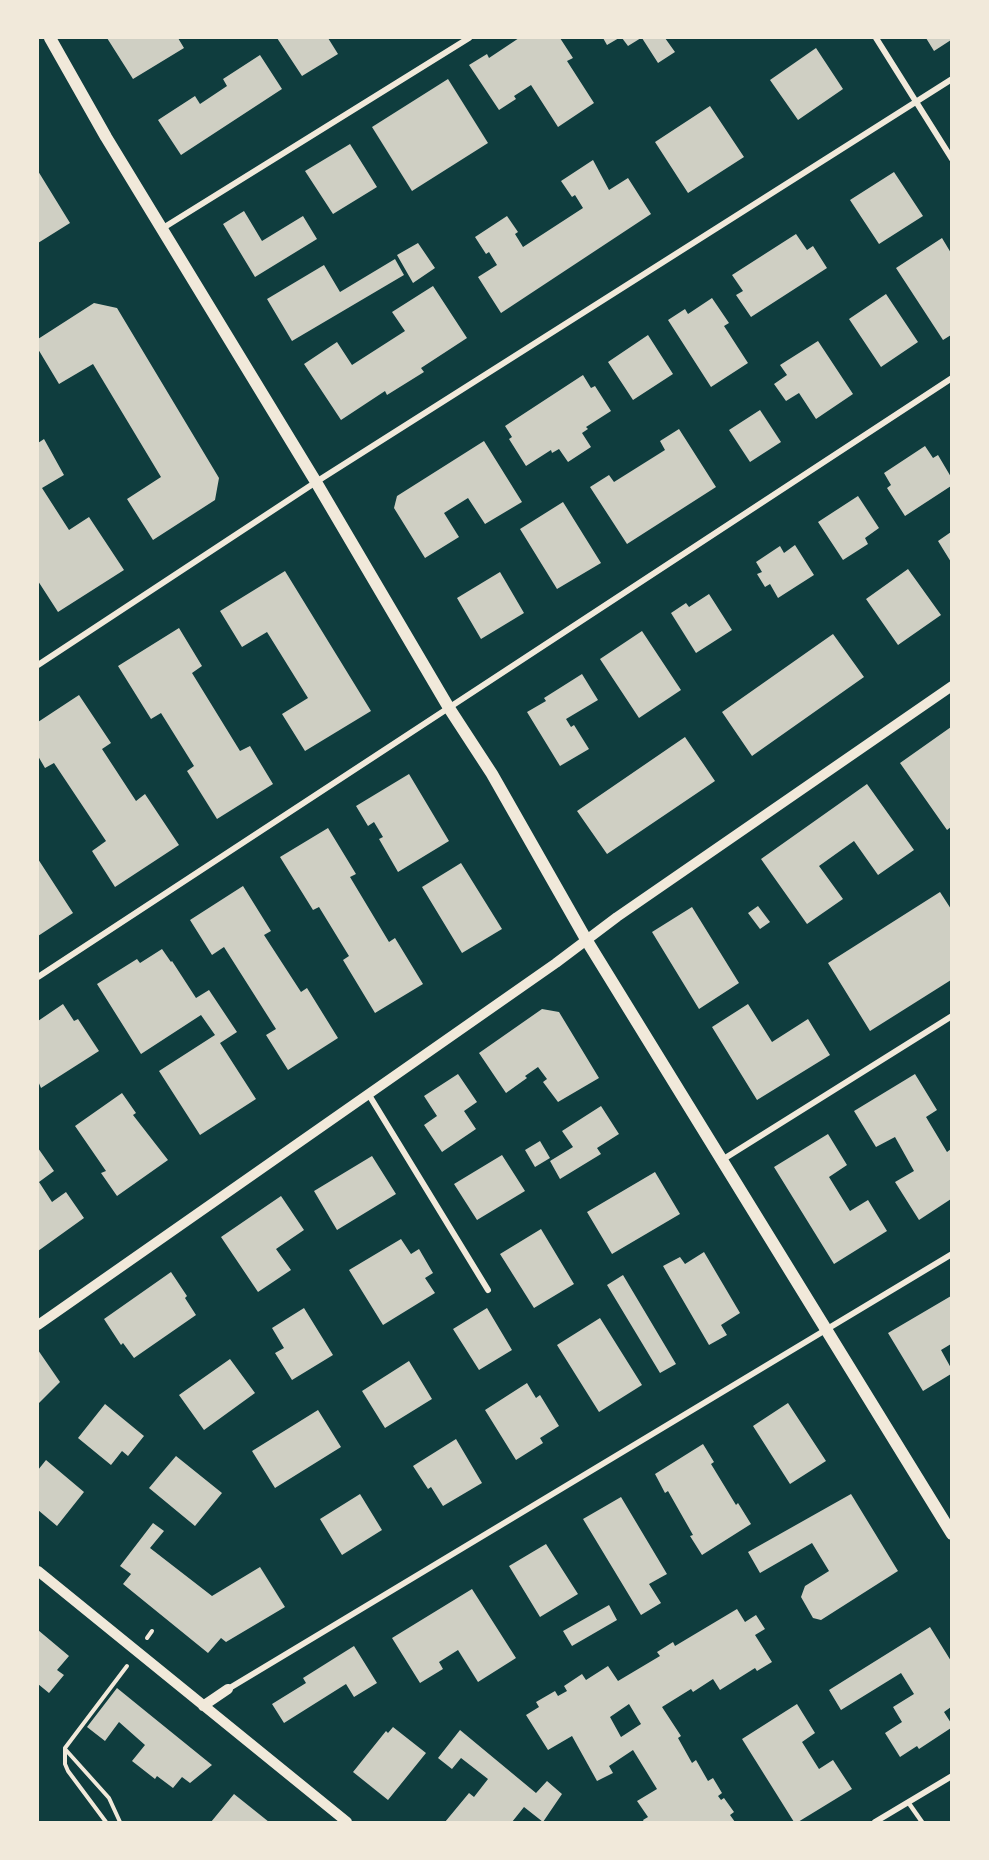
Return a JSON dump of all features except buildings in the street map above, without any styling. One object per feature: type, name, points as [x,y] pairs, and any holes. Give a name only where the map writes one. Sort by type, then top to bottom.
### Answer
[{"type":"main road","points":[[50,38],[106,137],[316,482],[449,708],[492,774],[587,941],[951,1534]]},
{"type":"street","points":[[163,228],[469,38]]},
{"type":"street","points":[[876,38],[951,159]]},
{"type":"street","points":[[38,665],[316,482],[951,79]]},
{"type":"street","points":[[38,977],[951,378]]},
{"type":"street","points":[[38,1325],[369,1095],[587,941],[617,917],[951,686]]},
{"type":"street","points":[[722,1160],[951,1016]]},
{"type":"street","points":[[369,1095],[488,1290]]},
{"type":"street","points":[[202,1706],[951,1254]]},
{"type":"street","points":[[38,1570],[347,1822]]},
{"type":"street","points":[[875,1822],[951,1776]]},
{"type":"lane","points":[[908,1802],[921,1822]]},
{"type":"path","points":[[106,1822],[68,1771],[64,1748],[124,1670]]},
{"type":"path","points":[[64,1748],[109,1798],[120,1822]]}]
